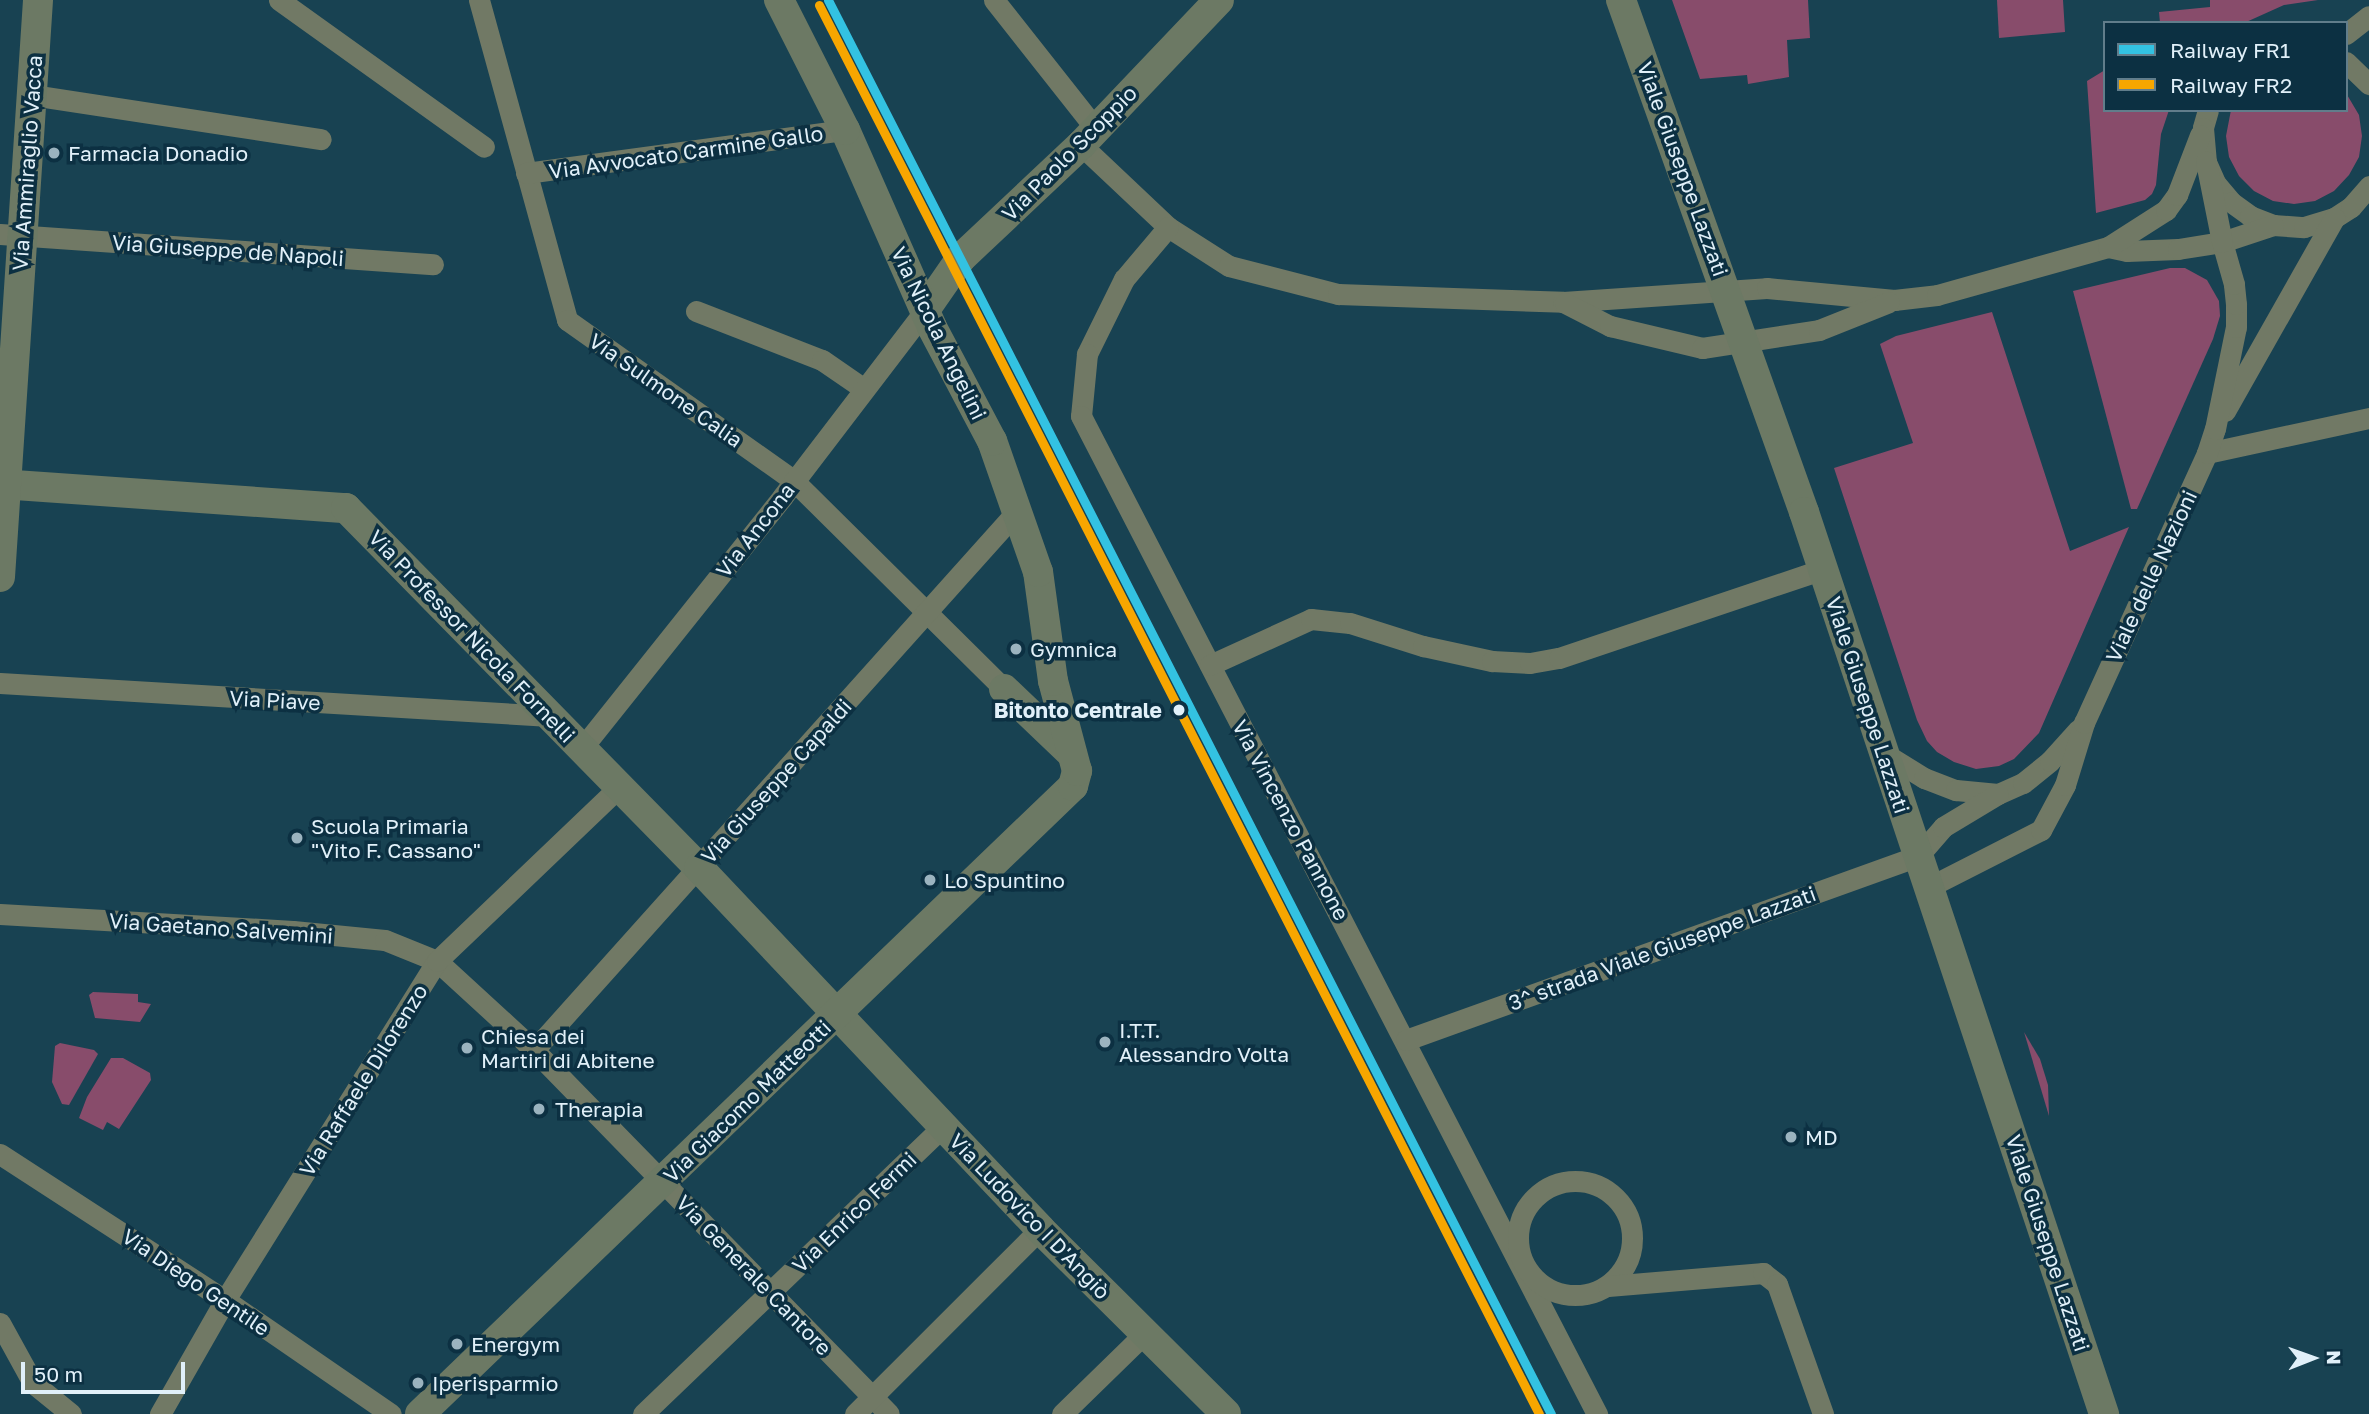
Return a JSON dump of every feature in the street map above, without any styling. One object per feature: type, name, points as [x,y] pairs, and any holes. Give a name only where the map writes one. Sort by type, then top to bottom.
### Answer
[{"type":"street","name":"Via Ammiraglio Vacca","points":[[0,577],[11,234],[32,95],[38,0]]},
{"type":"street","points":[[279,0],[484,147]]},
{"type":"street","name":"Via Sulmone Calia","points":[[479,0],[567,320],[794,481],[928,610],[1004,689]]},
{"type":"street","name":"Via Nicola Angelini","points":[[779,0],[845,130],[925,310],[992,441],[1018,510],[1038,572],[1053,681],[1077,771],[1073,786]]},
{"type":"street","points":[[994,0],[1089,137],[1168,227],[1229,266],[1338,295],[1563,302],[1726,288],[1767,288],[1894,300],[1937,295],[2108,247],[2166,210],[2178,195],[2205,119]]},
{"type":"street","name":"Via Paolo Scoppio","points":[[925,310],[961,258],[1089,137],[1219,0]]},
{"type":"street","name":"Viale Giuseppe Lazzati","points":[[1621,0],[1726,288],[1823,569],[2104,1414]]},
{"type":"street","points":[[2348,32],[2369,16]]},
{"type":"street","points":[[2348,64],[2369,84]]},
{"type":"street","points":[[32,95],[321,139]]},
{"type":"street","name":"Viale delle Nazioni","points":[[2205,119],[2206,162],[2222,242],[2234,284],[2236,327],[2216,429]]},
{"type":"street","name":"Via Avvocato Carmine Gallo","points":[[526,173],[845,130]]},
{"type":"street","points":[[2206,162],[2216,184],[2231,202],[2250,216],[2273,225],[2304,227],[2334,218],[2368,190]]},
{"type":"street","name":"Viale delle Nazioni","points":[[1929,887],[2041,830],[2066,785],[2084,723],[2216,429],[2334,218]]},
{"type":"street","points":[[2108,247],[2127,251],[2178,249],[2222,242],[2273,225]]},
{"type":"street","name":"Via Vincenzo Pannone","points":[[1168,227],[1124,279],[1087,354],[1081,416],[1524,1267],[1597,1414]]},
{"type":"street","name":"Via Giuseppe de Napoli","points":[[11,234],[433,264]]},
{"type":"street","points":[[1563,302],[1610,326],[1655,339],[1702,348],[1819,330],[1894,300]]},
{"type":"street","name":"Via Ancona","points":[[582,748],[794,481],[925,310]]},
{"type":"street","points":[[695,312],[822,360],[864,389]]},
{"type":"street","points":[[2207,453],[2369,418]]},
{"type":"street","name":"Via Professor Nicola Fornelli","points":[[3,485],[346,508],[839,1014]]},
{"type":"street","name":"Via Giuseppe Capaldi","points":[[534,1050],[1018,510]]},
{"type":"street","points":[[1210,665],[1311,619],[1350,623],[1423,646],[1492,661],[1530,663],[1559,658],[1823,569]]},
{"type":"street","points":[[1004,689],[1053,681]]},
{"type":"street","name":"Via Piave","points":[[0,683],[550,716]]},
{"type":"street","points":[[1004,689],[1074,757]]},
{"type":"street","name":"Viale delle Nazioni","points":[[1919,856],[1943,827],[2023,782],[2050,761],[2084,723]]},
{"type":"street","points":[[1885,754],[1924,778],[1956,790],[1998,794]]},
{"type":"street","name":"Via Giacomo Matteotti","points":[[420,1414],[839,1014],[1073,786]]},
{"type":"street","name":"Via Raffaele Dilorenzo","points":[[160,1414],[225,1300],[437,961],[619,788]]},
{"type":"street","name":"3^ strada Viale Giuseppe Lazzati","points":[[1406,1040],[1919,856]]},
{"type":"street","name":"Via Gaetano Salvemini","points":[[0,915],[293,931],[385,940],[437,961]]},
{"type":"street","name":"Via Generale Cantore","points":[[437,961],[534,1050],[889,1414]]},
{"type":"street","name":"Via Ludovico I D'Angiò","points":[[839,1014],[1040,1229],[1226,1414]]},
{"type":"street","name":"Via Enrico Fermi","points":[[643,1414],[943,1126]]},
{"type":"street","name":"Via Diego Gentile","points":[[0,1154],[225,1300],[391,1414]]},
{"type":"street","points":[[1608,1286],[1621,1273],[1629,1257],[1633,1239],[1630,1221],[1622,1205],[1610,1191],[1593,1183],[1574,1180],[1554,1184],[1537,1194],[1525,1209],[1518,1228],[1518,1248],[1524,1267],[1538,1282],[1555,1292],[1573,1296],[1608,1286],[1763,1273],[1777,1284],[1823,1414]]},
{"type":"street","points":[[855,1414],[1040,1229]]},
{"type":"street","points":[[0,1324],[33,1383],[71,1414]]},
{"type":"street","points":[[1062,1414],[1144,1334]]},
{"type":"shaded area","points":[[1672,0],[1808,0],[1810,38],[1787,40],[1789,77],[1748,84],[1747,75],[1700,79]]},
{"type":"shaded area","points":[[1997,0],[2063,0],[2065,32],[1999,38]]},
{"type":"shaded area","points":[[2210,0],[2318,0],[2284,5],[2248,21],[2160,21],[2159,12],[2210,7]]},
{"type":"shaded area","points":[[2103,71],[2103,112],[2168,112],[2161,134],[2156,185],[2145,200],[2096,213],[2087,81]]},
{"type":"shaded area","points":[[2348,96],[2359,115],[2362,136],[2359,157],[2349,175],[2334,191],[2315,201],[2294,204],[2273,201],[2254,191],[2239,176],[2229,157],[2226,136],[2231,112],[2348,112]]},
{"type":"shaded area","points":[[2170,268],[2185,268],[2207,280],[2219,301],[2220,316],[2213,339],[2137,509],[2131,509],[2073,291]]},
{"type":"shaded area","points":[[1992,312],[2070,551],[2129,527],[2039,733],[2014,759],[1999,766],[1976,769],[1954,762],[1937,752],[1927,741],[1917,720],[1834,468],[1913,443],[1880,344],[1896,336]]},
{"type":"shaded area","points":[[93,992],[138,994],[138,1002],[151,1004],[140,1022],[95,1018],[89,995]]},
{"type":"shaded area","points":[[2024,1032],[2040,1059],[2048,1085],[2049,1116]]},
{"type":"shaded area","points":[[60,1043],[94,1050],[98,1054],[69,1105],[62,1104],[52,1082],[55,1046]]},
{"type":"shaded area","points":[[111,1058],[123,1058],[150,1073],[151,1080],[119,1129],[107,1122],[103,1130],[79,1118],[87,1097]]},
{"type":"rail line","name":"FR1","points":[[828,0],[1551,1414]]},
{"type":"rail line","name":"FR2","points":[[819,5],[1539,1414]]},
{"type":"place","name":"Farmacia Donadio","points":[[54,153]]},
{"type":"place","name":"Gymnica","points":[[1016,649]]},
{"type":"place","name":"Bitonto Centrale","points":[[1179,710]]},
{"type":"place","name":"Scuola Primaria \"Vito F. Cassano\"","points":[[297,838]]},
{"type":"place","name":"Lo Spuntino","points":[[930,880]]},
{"type":"place","name":"I.T.T. Alessandro Volta","points":[[1105,1042]]},
{"type":"place","name":"Chiesa dei Martiri di Abitene","points":[[467,1048]]},
{"type":"place","name":"Therapia","points":[[539,1109]]},
{"type":"place","name":"MD","points":[[1791,1137]]},
{"type":"place","name":"Energym","points":[[457,1344]]},
{"type":"place","name":"Iperisparmio","points":[[418,1383]]}]
